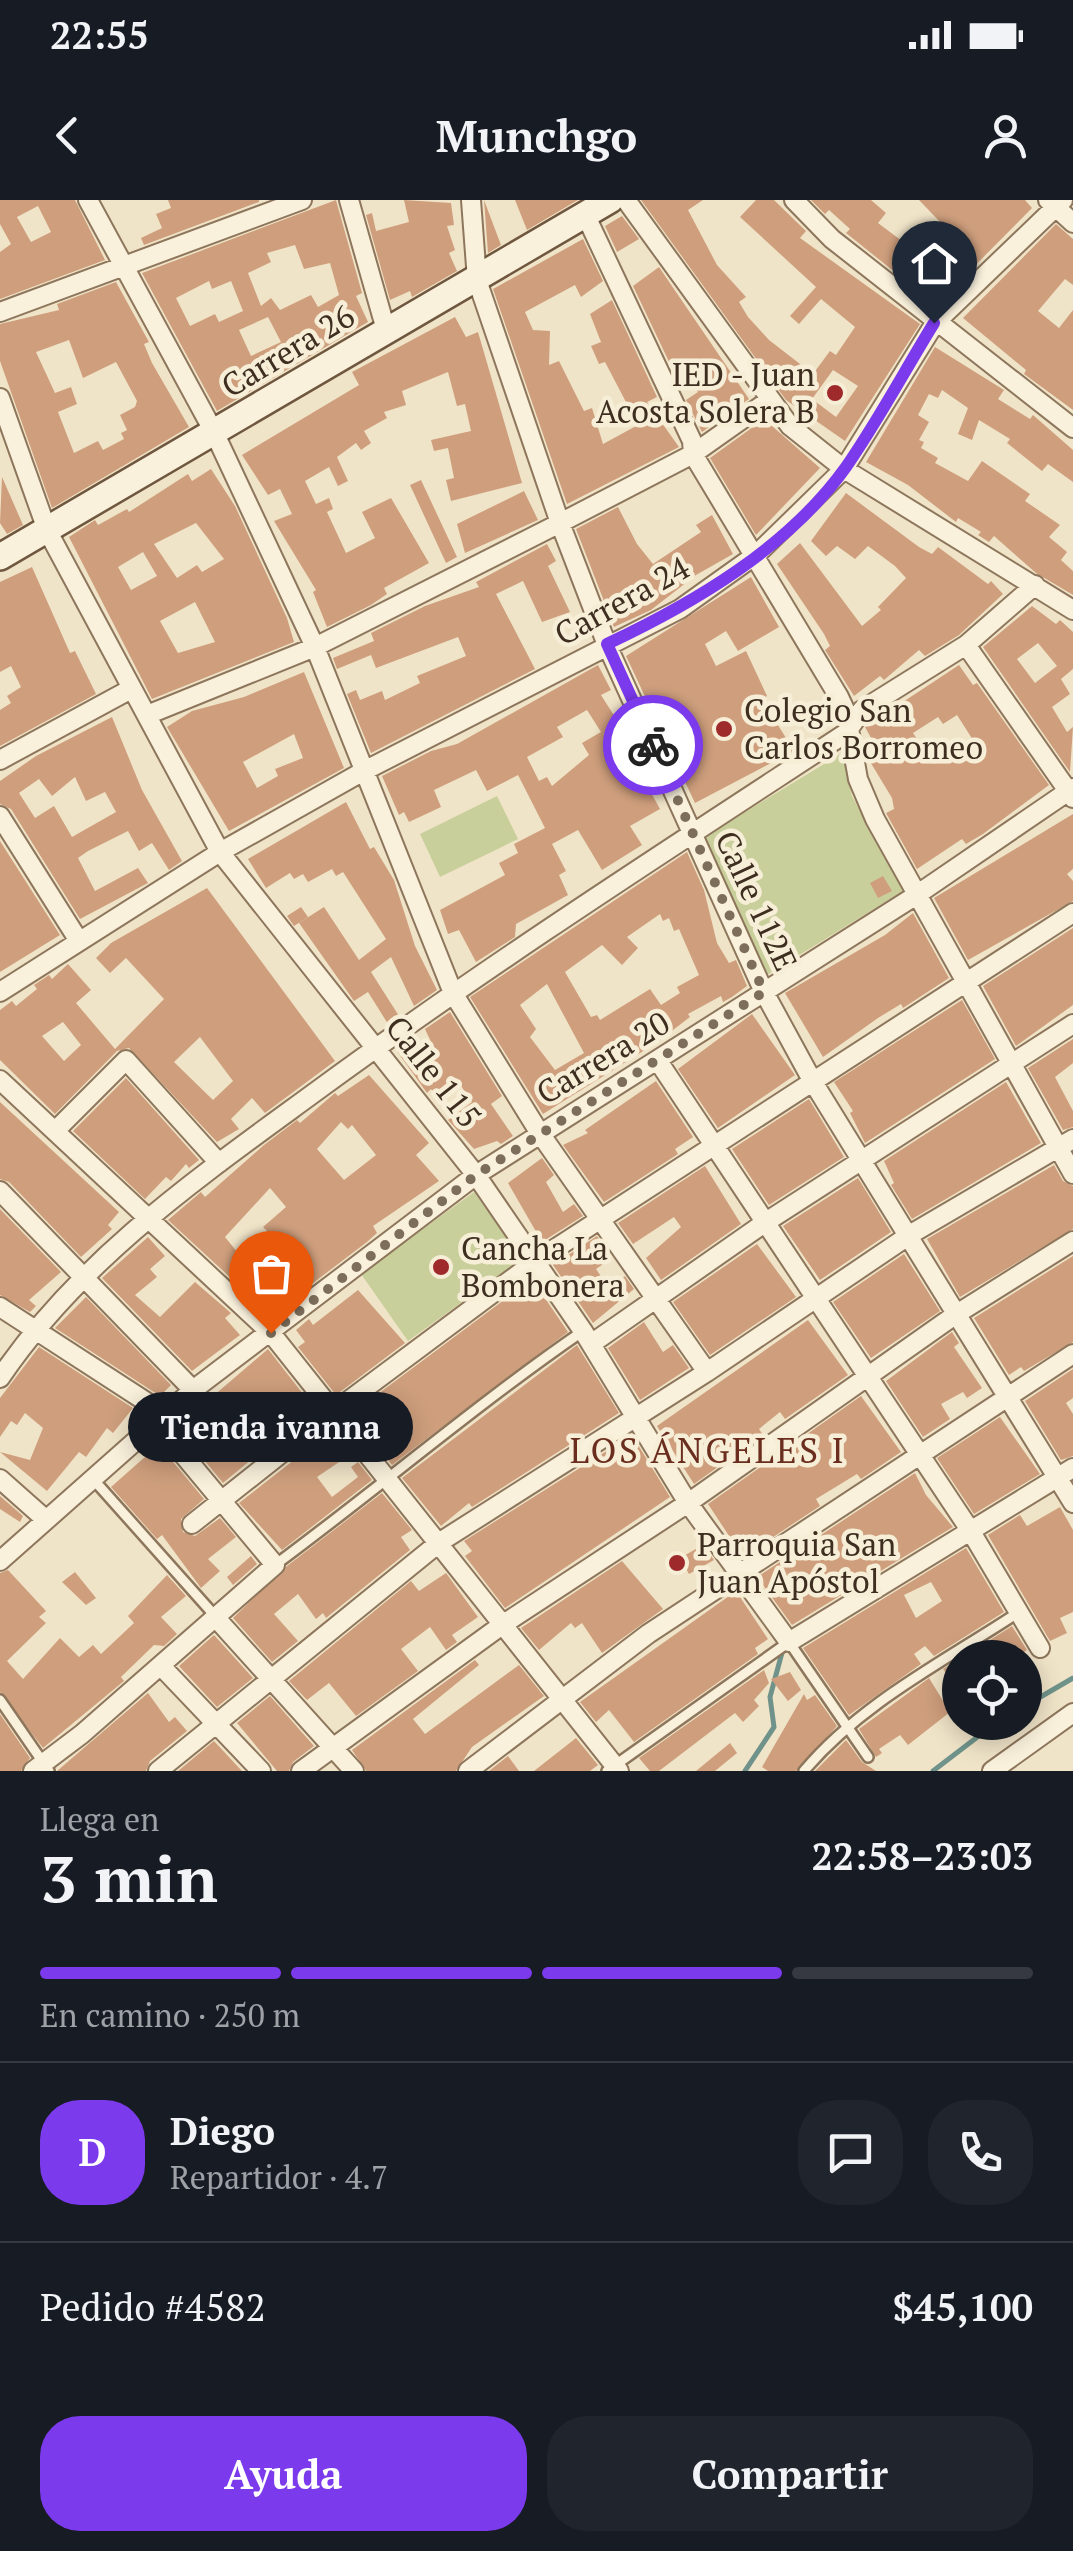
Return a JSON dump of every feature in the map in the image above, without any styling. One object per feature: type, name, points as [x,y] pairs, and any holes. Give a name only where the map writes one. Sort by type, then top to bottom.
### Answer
[{"type":"street","points":[[88,200],[215,434],[315,647],[453,993],[539,1132],[707,1372]]},
{"type":"street","points":[[0,312],[302,200]]},
{"type":"street","points":[[349,200],[386,330]]},
{"type":"street","name":"Calle 112E","points":[[471,200],[478,280],[560,524],[607,644],[764,992],[813,1082],[911,1234],[1006,1400],[1066,1473],[1073,1503]]},
{"type":"street","name":"Carrera 26","points":[[0,558],[610,200]]},
{"type":"street","points":[[626,200],[768,402],[802,437],[844,469],[1073,610]]},
{"type":"street","points":[[794,200],[832,239],[934,323],[1073,428]]},
{"type":"street","points":[[1055,202],[1073,222]]},
{"type":"street","name":"Carrera 24","points":[[0,992],[220,852],[362,772],[680,609],[757,554],[844,469],[934,323],[1055,202]]},
{"type":"street","points":[[585,214],[692,441],[694,454],[839,697],[846,712],[846,732],[858,779],[915,896],[1073,1174]]},
{"type":"street","name":"Calle 115","points":[[0,398],[47,530],[220,852],[476,1175],[638,1415],[688,1502],[789,1642]]},
{"type":"street","points":[[147,715],[315,647],[560,524],[694,454],[768,402]]},
{"type":"street","points":[[0,1378],[34,1329],[82,1277],[219,1162],[453,993],[846,732],[862,710],[966,646],[1035,585]]},
{"type":"street","points":[[966,646],[1071,792]]},
{"type":"street","points":[[0,760],[131,689]]},
{"type":"street","name":"Carrera 20","points":[[0,1561],[44,1518],[193,1390],[476,1175],[915,896],[1071,792]]},
{"type":"street","points":[[0,816],[79,941]]},
{"type":"street","points":[[192,1524],[336,1410],[536,1261],[712,1143],[813,1082],[962,980],[1073,913]]},
{"type":"street","points":[[587,1337],[654,1299],[1073,1024]]},
{"type":"street","points":[[56,1130],[126,1060],[219,1162]]},
{"type":"street","points":[[658,1061],[970,1530],[1035,1640]]},
{"type":"street","points":[[0,1080],[271,1333],[440,1542],[613,1769]]},
{"type":"street","points":[[158,1771],[440,1542],[707,1372],[911,1234],[1073,1139]]},
{"type":"street","points":[[0,1191],[193,1390]]},
{"type":"street","points":[[302,1771],[502,1625],[688,1502],[955,1315],[1073,1242]]},
{"type":"street","points":[[0,1307],[88,1360],[160,1418],[275,1565],[42,1768]]},
{"type":"street","points":[[468,1771],[648,1634],[1073,1354]]},
{"type":"street","points":[[789,1642],[1066,1473]]},
{"type":"street","points":[[0,1479],[44,1518]]},
{"type":"street","points":[[216,1618],[354,1771]]},
{"type":"street","points":[[161,1666],[261,1771]]},
{"type":"street","points":[[992,1771],[1073,1713]]},
{"type":"lane","points":[[275,1565],[390,1479],[482,1401],[587,1337]]},
{"type":"lane","points":[[91,1477],[216,1618]]},
{"type":"lane","points":[[804,1771],[848,1727],[914,1677],[1019,1612]]},
{"type":"lane","points":[[613,1769],[789,1642]]},
{"type":"lane","name":"Calle 115","points":[[789,1642],[868,1756]]},
{"type":"lane","points":[[0,1700],[42,1768]]},
{"type":"green space","points":[[842,753],[852,796],[903,891],[767,975],[704,837]]},
{"type":"green space","points":[[497,796],[518,839],[440,877],[420,834]]},
{"type":"green space","name":"Cancha La Bombonera","points":[[474,1192],[522,1259],[408,1341],[361,1274]]},
{"type":"building","points":[[0,200],[75,200],[105,260],[0,299],[0,252],[11,244],[0,224]],"holes":[[[38,206],[51,232],[31,242],[17,217]]]},
{"type":"building","points":[[168,200],[259,202],[144,245],[141,238],[162,228],[156,214],[171,208]]},
{"type":"building","points":[[336,200],[362,293],[356,296],[368,322],[217,411],[142,273]],"holes":[[[295,245],[304,269],[330,263],[339,295],[318,307],[311,295],[280,310],[271,298],[261,306],[248,273],[271,262],[267,253]],[[209,281],[212,289],[231,281],[243,311],[219,322],[215,314],[190,326],[176,298]],[[268,317],[281,342],[251,356],[239,330]]]},
{"type":"building","points":[[404,200],[451,203],[454,225],[447,226],[455,250],[449,253],[457,271],[412,297],[410,291],[390,300],[366,215],[372,213],[376,231],[409,222]]},
{"type":"building","points":[[484,200],[501,245],[488,253]]},
{"type":"building","points":[[515,200],[578,200],[527,230]]},
{"type":"building","points":[[641,200],[703,200],[688,210],[717,265],[746,297],[739,302],[748,317],[769,340],[813,374],[830,351],[836,355],[855,327],[821,299],[799,324],[790,316],[816,287],[740,217],[756,200],[774,200],[806,231],[800,238],[920,324],[845,441],[786,400]],"holes":[[[833,370],[858,386],[836,417],[812,399]]]},
{"type":"building","points":[[811,200],[871,200],[886,213],[878,223],[942,271],[965,248],[919,200],[1025,200],[1032,208],[936,305],[846,233],[850,229],[829,210],[825,214]]},
{"type":"building","points":[[622,216],[639,239],[617,252],[605,226]]},
{"type":"building","points":[[1056,224],[1073,239],[1073,285],[1065,279],[1038,311],[1059,328],[1073,310],[1073,410],[1024,374],[1026,370],[963,318]]},
{"type":"building","points":[[583,239],[603,281],[581,297],[575,285],[525,312],[533,330],[550,331],[549,365],[559,361],[584,411],[592,408],[603,444],[638,425],[605,362],[599,364],[591,346],[601,342],[590,314],[612,300],[657,397],[647,402],[679,447],[567,504],[493,289]]},
{"type":"building","points":[[659,267],[749,399],[702,432],[686,400],[698,392],[679,361],[671,366],[633,286]]},
{"type":"building","points":[[116,282],[149,342],[144,344],[152,363],[189,427],[52,508],[0,361],[0,324],[59,310],[57,304]],"holes":[[[69,340],[83,378],[116,362],[137,401],[135,407],[120,415],[127,430],[121,433],[124,439],[103,450],[98,441],[74,453],[58,412],[77,404],[71,387],[55,393],[36,352]]]},
{"type":"building","points":[[455,317],[466,337],[478,332],[522,483],[451,501],[446,480],[454,478],[448,448],[434,451],[431,440],[471,431],[465,404],[457,406],[448,372],[402,391],[406,405],[384,412],[387,418],[364,431],[371,443],[361,450],[356,443],[337,457],[348,481],[338,486],[329,467],[305,481],[316,504],[329,498],[333,509],[327,512],[346,553],[375,538],[362,512],[391,498],[429,563],[384,588],[387,594],[371,605],[327,627],[313,592],[316,590],[274,521],[292,514],[280,489],[268,495],[242,455],[359,385],[352,372]]},
{"type":"building","points":[[935,347],[1004,390],[998,399],[1030,419],[1033,415],[1073,450],[1073,482],[1048,464],[1042,471],[1007,443],[1010,439],[979,420],[972,440],[958,434],[968,408],[942,390],[938,398],[929,394],[918,415],[929,422],[919,440],[924,442],[921,448],[938,458],[935,463],[968,481],[982,461],[1030,494],[1025,501],[1060,525],[1049,537],[1067,552],[1061,560],[1073,571],[1073,595],[1036,573],[994,536],[989,542],[978,535],[981,532],[958,518],[956,522],[908,485],[866,462]]},
{"type":"building","points":[[764,419],[820,468],[756,535],[710,458]]},
{"type":"building","points":[[211,469],[235,506],[287,618],[294,642],[152,699],[69,537],[95,520],[98,525],[127,509],[129,512],[188,474],[192,481]],"holes":[[[196,523],[224,559],[202,572],[197,565],[177,578],[154,544]],[[143,552],[157,576],[131,590],[118,567]],[[195,602],[215,642],[178,653],[160,621]]]},
{"type":"building","points":[[2,477],[23,525],[7,534],[0,523]]},
{"type":"building","points":[[421,480],[457,557],[446,563],[410,485]]},
{"type":"building","points":[[524,491],[538,520],[465,553],[457,524]]},
{"type":"building","points":[[846,493],[919,547],[932,554],[938,547],[988,584],[991,581],[1003,594],[959,635],[925,656],[919,650],[884,680],[880,676],[854,696],[825,650],[830,646],[824,634],[777,564],[800,543],[862,626],[881,610],[878,607],[906,578],[895,566],[868,546],[855,559],[837,546],[826,556],[811,541]]},
{"type":"building","points":[[618,507],[637,544],[653,564],[701,532],[696,525],[712,515],[733,554],[696,575],[651,610],[614,627],[576,529]]},
{"type":"building","points":[[547,544],[556,561],[548,566],[570,612],[542,622],[523,581],[496,594],[535,669],[371,753],[347,694],[356,690],[360,700],[382,691],[385,700],[420,683],[417,676],[466,656],[458,637],[376,668],[371,655],[337,669],[333,658],[374,641],[371,633],[425,606],[479,587],[476,582]]},
{"type":"building","points":[[32,567],[70,653],[75,651],[96,694],[0,746],[0,710],[11,703],[7,696],[21,687],[11,666],[0,672],[0,582]]},
{"type":"building","name":"Colegio San Carlos Borromeo","points":[[751,577],[779,627],[738,651],[726,631],[705,644],[716,666],[746,651],[767,696],[762,699],[794,751],[695,803],[626,656]]},
{"type":"building","points":[[1032,606],[1056,624],[1060,620],[1073,632],[1073,669],[1061,679],[1070,694],[1052,707],[1067,732],[1073,727],[1070,772],[983,647]],"holes":[[[1038,643],[1057,666],[1035,683],[1017,659]]]},
{"type":"building","points":[[598,665],[611,690],[601,695],[634,747],[628,751],[660,809],[630,826],[642,845],[602,870],[578,830],[552,844],[566,871],[559,875],[568,895],[516,924],[515,937],[476,962],[459,930],[448,934],[440,910],[505,875],[499,863],[518,853],[514,844],[545,828],[518,775],[487,791],[476,770],[434,790],[441,807],[409,822],[404,812],[399,815],[382,776],[431,751],[457,744]],"holes":[[[587,710],[601,732],[582,743],[589,755],[552,786],[547,777],[539,781],[527,757],[563,737],[557,727]]]},
{"type":"building","points":[[959,665],[973,685],[977,683],[1049,785],[983,834],[966,844],[962,839],[917,869],[886,813],[894,809],[892,798],[866,755],[876,747],[865,727]],"holes":[[[957,715],[973,740],[934,764],[913,733],[938,717],[943,724]]]},
{"type":"building","points":[[304,672],[344,768],[229,831],[167,727],[192,711],[244,697]],"holes":[[[294,734],[303,758],[275,769],[278,776],[257,788],[243,762]]]},
{"type":"building","points":[[112,717],[142,790],[182,861],[169,870],[152,843],[139,851],[128,831],[88,851],[78,858],[95,891],[138,868],[148,883],[80,919],[11,809],[0,804],[0,781],[36,756]],"holes":[[[75,777],[86,801],[105,792],[116,812],[72,837],[54,806],[35,818],[19,793],[39,779],[52,796]]]},
{"type":"building","points":[[346,802],[370,849],[374,847],[394,880],[415,946],[437,990],[414,1006],[391,957],[371,972],[399,1016],[388,1024],[368,992],[354,1001],[299,923],[324,907],[359,960],[386,939],[343,872],[336,876],[332,869],[308,882],[303,874],[294,879],[290,873],[266,888],[248,859]]},
{"type":"building","points":[[1073,814],[1073,869],[1067,874],[1073,881],[1073,901],[968,960],[934,898]]},
{"type":"building","points":[[0,841],[60,935],[0,972]]},
{"type":"building","points":[[687,852],[704,890],[717,943],[729,963],[736,960],[747,986],[723,1002],[721,996],[688,1014],[690,1017],[656,1043],[543,1114],[470,997]],"holes":[[[660,914],[663,921],[669,918],[674,931],[679,929],[699,975],[677,987],[680,993],[661,1005],[650,989],[600,1020],[597,1015],[591,1017],[565,972],[602,945],[622,965],[638,948],[627,937]],[[547,984],[584,1053],[555,1070],[530,1037],[536,1029],[520,1005]]]},
{"type":"building","points":[[883,876],[892,891],[878,898],[870,883]]},
{"type":"building","points":[[207,888],[335,1061],[265,1113],[252,1098],[231,1119],[239,1129],[217,1142],[129,1048],[117,1051],[55,1114],[0,1060],[0,1010],[12,1001],[16,1006],[37,989],[34,985],[49,975],[52,979],[68,964],[91,990],[76,1003],[115,1049],[164,999],[126,958],[110,973],[96,958],[111,943]],"holes":[[[63,1022],[81,1045],[64,1061],[42,1036]],[[200,1037],[233,1081],[213,1100],[174,1062]]]},
{"type":"building","points":[[301,907],[308,917],[294,926],[287,916]]},
{"type":"building","points":[[913,913],[949,978],[903,1008],[901,1004],[878,1018],[823,1057],[785,993],[885,935]]},
{"type":"building","points":[[1073,928],[1073,1005],[1016,1046],[983,986]]},
{"type":"building","points":[[962,1000],[995,1059],[865,1143],[850,1113],[853,1111],[834,1082]]},
{"type":"building","points":[[450,1012],[502,1096],[491,1104],[513,1136],[501,1144],[497,1141],[474,1149],[448,1120],[472,1102],[459,1083],[438,1099],[431,1089],[427,1093],[396,1050],[412,1038],[420,1050],[432,1044],[425,1029]]},
{"type":"building","points":[[752,1014],[795,1075],[718,1128],[678,1069]]},
{"type":"building","points":[[1073,1039],[1073,1063],[1055,1077],[1073,1111],[1073,1127],[1063,1130],[1028,1068]]},
{"type":"building","points":[[369,1075],[429,1143],[416,1155],[439,1181],[373,1226],[377,1233],[296,1296],[282,1305],[273,1293],[259,1304],[168,1220],[201,1192],[205,1197],[297,1120],[300,1123],[335,1093],[338,1096]],"holes":[[[341,1122],[348,1129],[352,1125],[376,1155],[344,1180],[317,1149]],[[270,1188],[286,1207],[263,1227],[267,1231],[242,1258],[225,1237]]]},
{"type":"building","points":[[126,1078],[199,1160],[189,1168],[186,1164],[171,1181],[166,1177],[145,1199],[73,1131]]},
{"type":"building","points":[[656,1081],[693,1137],[675,1149],[678,1154],[604,1202],[563,1145],[588,1133],[585,1130]]},
{"type":"building","points":[[1006,1082],[1041,1143],[912,1219],[891,1185],[894,1183],[884,1161]]},
{"type":"building","points":[[809,1099],[844,1157],[769,1205],[732,1149]]},
{"type":"building","points":[[0,1102],[119,1212],[108,1225],[112,1229],[81,1257],[9,1182],[0,1179]]},
{"type":"building","points":[[542,1158],[554,1175],[546,1182],[563,1212],[574,1204],[583,1216],[542,1242],[508,1183]]},
{"type":"building","points":[[1054,1165],[1063,1181],[1073,1186],[1073,1229],[960,1297],[927,1239]]},
{"type":"building","points":[[705,1166],[741,1224],[661,1280],[646,1258],[681,1227],[674,1217],[633,1244],[618,1223]]},
{"type":"building","points":[[858,1178],[891,1232],[820,1280],[783,1226]]},
{"type":"building","points":[[0,1209],[61,1272],[29,1300],[36,1306],[30,1312],[0,1295]]},
{"type":"building","points":[[597,1236],[612,1258],[596,1269],[610,1289],[625,1276],[634,1289],[593,1323],[553,1265]]},
{"type":"building","points":[[148,1237],[165,1256],[150,1269],[157,1277],[135,1295],[160,1317],[195,1282],[231,1313],[225,1318],[240,1335],[192,1371],[102,1278]]},
{"type":"building","points":[[757,1244],[796,1297],[710,1355],[673,1302]]},
{"type":"building","points":[[904,1254],[940,1311],[871,1358],[833,1302]]},
{"type":"building","points":[[1073,1256],[1073,1342],[1024,1371],[1021,1367],[1009,1375],[974,1318]]},
{"type":"building","points":[[532,1279],[568,1332],[392,1465],[351,1414]]},
{"type":"building","points":[[358,1290],[405,1343],[336,1395],[298,1347],[305,1342],[296,1330],[309,1319],[313,1325]]},
{"type":"building","points":[[86,1297],[171,1385],[160,1396],[55,1328]]},
{"type":"building","points":[[808,1320],[848,1375],[785,1419],[780,1412],[759,1429],[763,1435],[694,1484],[657,1426]]},
{"type":"building","points":[[644,1322],[663,1352],[673,1345],[689,1368],[640,1400],[608,1348]]},
{"type":"building","points":[[952,1332],[959,1343],[954,1347],[982,1388],[967,1398],[963,1392],[941,1404],[950,1419],[923,1437],[886,1381]]},
{"type":"building","points":[[577,1345],[619,1413],[472,1507],[469,1503],[441,1526],[402,1478]]},
{"type":"building","points":[[39,1347],[133,1408],[113,1433],[107,1428],[86,1457],[79,1452],[47,1491],[0,1452],[30,1460],[43,1428],[25,1413],[17,1425],[11,1421],[0,1437],[0,1398]]},
{"type":"building","points":[[268,1349],[314,1408],[223,1483],[177,1427]]},
{"type":"building","points":[[1073,1369],[1073,1398],[1066,1403],[1073,1414],[1073,1456],[1061,1460],[1025,1401]]},
{"type":"building","points":[[861,1396],[901,1452],[861,1479],[857,1474],[816,1499],[820,1506],[743,1557],[708,1504]]},
{"type":"building","points":[[1000,1417],[1040,1474],[974,1514],[937,1458]]},
{"type":"building","points":[[331,1431],[348,1456],[317,1477],[332,1497],[358,1477],[351,1467],[358,1462],[372,1480],[282,1550],[239,1503]]},
{"type":"building","points":[[632,1435],[670,1497],[505,1608],[465,1556],[472,1551],[464,1541]]},
{"type":"building","points":[[155,1440],[204,1499],[181,1519],[183,1532],[195,1536],[220,1518],[236,1537],[208,1559],[220,1571],[201,1588],[162,1535],[157,1539],[111,1487],[154,1449],[150,1445]]},
{"type":"building","points":[[915,1473],[926,1495],[953,1527],[792,1625],[757,1577]]},
{"type":"building","points":[[382,1493],[412,1530],[401,1537],[410,1550],[326,1618],[323,1613],[316,1619],[298,1594],[274,1614],[298,1641],[272,1662],[233,1618],[287,1566]]},
{"type":"building","points":[[0,1496],[23,1516],[20,1522],[0,1509]]},
{"type":"building","points":[[1060,1507],[1073,1530],[1073,1612],[1060,1618],[1067,1633],[1050,1641],[988,1535],[1020,1515],[1027,1526]]},
{"type":"building","points":[[703,1545],[714,1560],[689,1574],[680,1558]]},
{"type":"building","points":[[966,1548],[1004,1612],[959,1640],[942,1640],[942,1651],[934,1656],[925,1646],[914,1654],[921,1664],[849,1715],[803,1648]],"holes":[[[931,1582],[942,1601],[916,1618],[904,1595]]]},
{"type":"building","points":[[251,1556],[257,1564],[233,1585],[227,1577]]},
{"type":"building","points":[[622,1561],[663,1609],[602,1653],[582,1623],[575,1628],[571,1623],[539,1650],[521,1628]]},
{"type":"building","points":[[8,1570],[46,1611],[39,1617],[46,1623],[7,1661],[23,1679],[60,1638],[79,1657],[93,1645],[101,1654],[134,1623],[128,1616],[167,1575],[186,1596],[161,1617],[177,1634],[164,1646],[154,1645],[121,1677],[124,1681],[43,1748],[0,1692],[0,1573]]},
{"type":"building","points":[[75,1572],[96,1598],[86,1605],[62,1582]]},
{"type":"building","points":[[446,1573],[478,1617],[452,1635],[457,1642],[446,1650],[430,1627],[401,1649],[418,1671],[356,1716],[329,1683],[307,1700],[289,1681],[411,1581],[419,1591]]},
{"type":"building","points":[[736,1591],[768,1639],[755,1648],[758,1654],[634,1742],[609,1710],[596,1722],[580,1702]]},
{"type":"building","points":[[1012,1626],[1021,1640],[990,1640]]},
{"type":"building","points":[[214,1635],[253,1678],[217,1707],[179,1666]]},
{"type":"building","points":[[475,1660],[479,1665],[413,1719],[425,1734],[519,1665],[544,1696],[472,1747],[456,1771],[366,1771],[352,1750]]},
{"type":"building","points":[[764,1670],[769,1683],[754,1700],[759,1706],[743,1722],[735,1713],[659,1771],[650,1771],[639,1758]]},
{"type":"building","points":[[790,1672],[801,1690],[788,1701],[771,1679]]},
{"type":"building","points":[[929,1678],[942,1699],[942,1718],[908,1745],[900,1735],[879,1749],[882,1753],[876,1757],[859,1729]]},
{"type":"building","points":[[148,1693],[169,1722],[175,1717],[187,1731],[150,1761],[146,1771],[57,1771]]},
{"type":"building","points":[[804,1694],[807,1700],[815,1695],[837,1726],[796,1771],[768,1771],[762,1767]]},
{"type":"building","points":[[270,1696],[314,1746],[293,1762],[289,1771],[277,1771],[237,1723]]},
{"type":"building","points":[[0,1714],[30,1758],[21,1771],[0,1771]]},
{"type":"building","points":[[576,1738],[598,1765],[590,1771],[534,1771]]},
{"type":"building","points":[[846,1740],[862,1762],[876,1771],[815,1771]]},
{"type":"building","points":[[214,1741],[242,1771],[178,1771]]},
{"type":"building","points":[[730,1743],[737,1753],[715,1771],[696,1771]]},
{"type":"building","points":[[508,1756],[519,1771],[489,1771]]},
{"type":"waterway","points":[[745,1771],[774,1727],[770,1697],[783,1649]]},
{"type":"waterway","points":[[1042,1696],[1073,1678]]},
{"type":"waterway","points":[[933,1771],[973,1740]]},
{"type":"way so far","points":[[271,1333],[476,1175],[764,992],[653,745]]},
{"type":"place","name":"IED - Juan Acosta Solera B","points":[[835,393]]},
{"type":"place","name":"Colegio San Carlos Borromeo","points":[[724,729]]},
{"type":"place","name":"Cancha La Bombonera","points":[[441,1267]]},
{"type":"place","name":"Tienda ivanna","points":[[271,1333]]},
{"type":"place","name":"Parroquia San Juan Apóstol","points":[[677,1563]]},
{"type":"district","name":"LOS ÁNGELES I","points":[[708,1451]]},
{"type":"route","points":[[653,745],[607,644],[680,609],[757,554],[807,510],[844,469],[934,323]]}]
